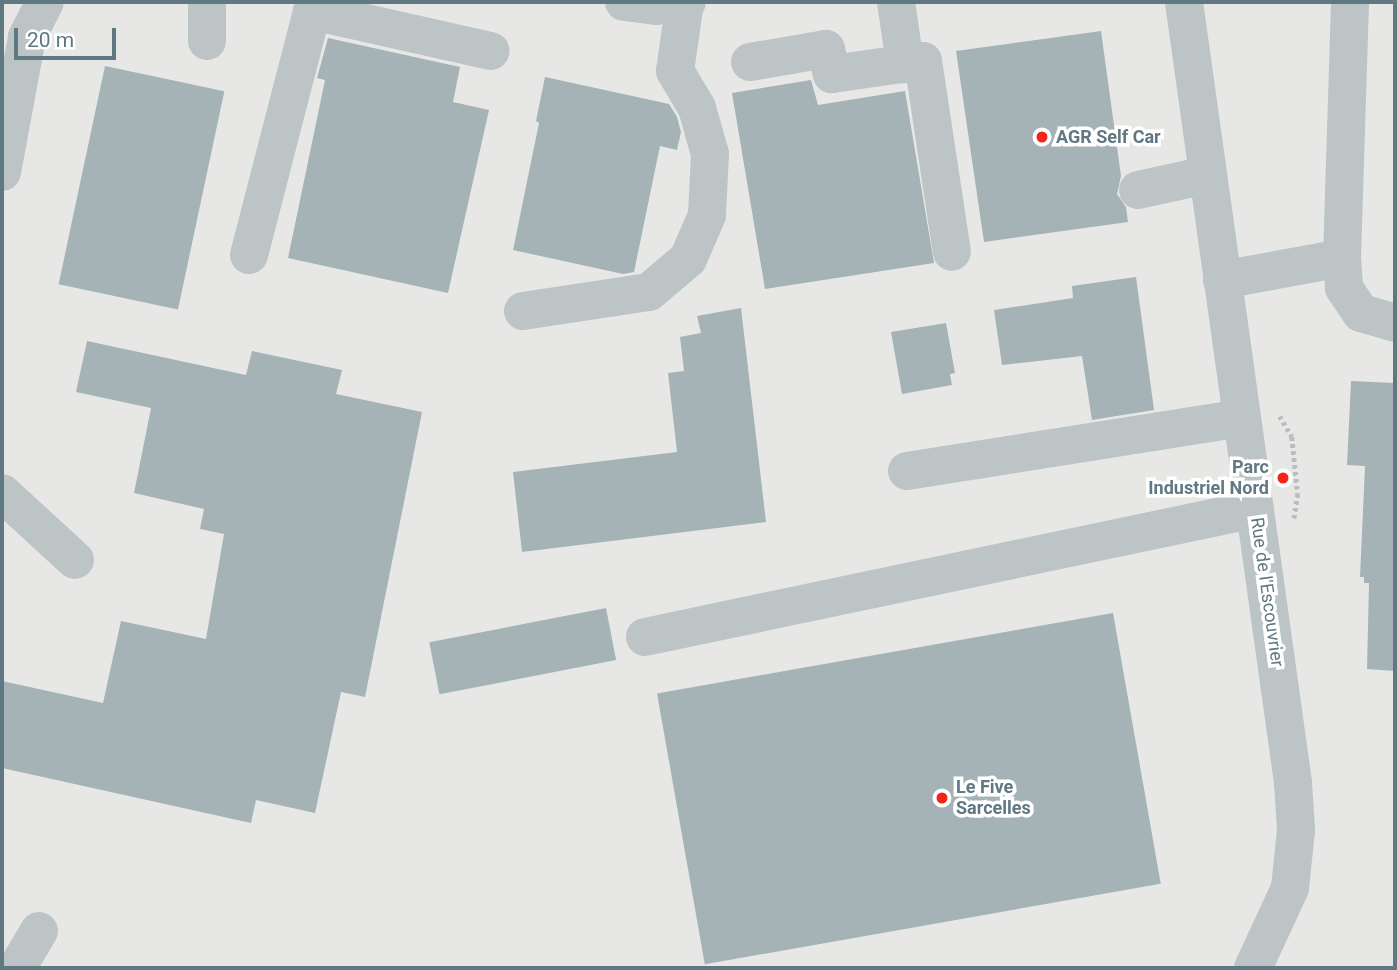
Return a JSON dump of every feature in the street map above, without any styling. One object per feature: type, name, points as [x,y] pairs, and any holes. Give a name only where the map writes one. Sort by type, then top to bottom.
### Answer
[{"type":"street","points":[[2,172],[27,37],[45,2]]},
{"type":"street","points":[[207,2],[207,41]]},
{"type":"street","points":[[523,311],[649,292],[688,259],[707,215],[710,154],[697,108],[675,71],[686,2],[656,6],[624,2]]},
{"type":"street","points":[[896,2],[905,64]]},
{"type":"street","name":"Rue de l'Escouvrier","points":[[1184,2],[1293,783],[1296,830],[1290,888],[1253,968]]},
{"type":"street","points":[[1350,2],[1342,258],[1344,288],[1361,313],[1395,323]]},
{"type":"street","points":[[250,254],[311,6],[491,51]]},
{"type":"street","points":[[750,62],[826,49],[832,74],[923,61],[952,251]]},
{"type":"street","points":[[1138,190],[1207,175]]},
{"type":"street","points":[[1222,280],[1342,258]]},
{"type":"street","points":[[907,471],[1242,418]]},
{"type":"street","points":[[2,493],[75,560]]},
{"type":"street","points":[[645,637],[1255,509]]},
{"type":"street","points":[[17,968],[39,931]]},
{"type":"shaded area","points":[[2,2],[1395,2],[1395,968],[2,968]]},
{"type":"building","name":"AGR Self Car","points":[[1101,31],[1121,176],[1117,194],[1126,207],[1128,222],[984,242],[956,51]]},
{"type":"building","points":[[328,38],[460,67],[453,102],[489,110],[448,293],[288,258],[325,80],[317,78]]},
{"type":"building","points":[[105,66],[224,91],[178,309],[59,284]]},
{"type":"building","points":[[545,77],[669,104],[677,117],[681,132],[677,150],[660,146],[634,272],[623,274],[513,250],[539,123],[536,121]]},
{"type":"building","points":[[811,80],[818,105],[905,91],[934,263],[765,289],[732,93]]},
{"type":"building","points":[[1136,277],[1154,410],[1092,420],[1082,356],[1002,365],[994,310],[1073,298],[1072,286]]},
{"type":"building","points":[[741,308],[766,522],[522,552],[513,472],[677,452],[668,373],[684,371],[680,337],[701,333],[697,316]]},
{"type":"building","points":[[946,323],[955,373],[950,374],[952,385],[902,394],[891,332]]},
{"type":"building","points":[[87,341],[246,375],[252,351],[342,370],[336,394],[422,412],[365,697],[341,692],[315,813],[256,800],[251,823],[2,768],[2,681],[103,703],[121,621],[206,639],[224,534],[200,529],[204,509],[134,493],[151,408],[76,392]]},
{"type":"building","points":[[1351,381],[1395,383],[1395,671],[1367,669],[1369,583],[1364,583],[1364,577],[1360,577],[1365,466],[1347,465]]},
{"type":"building","points":[[606,608],[616,660],[439,694],[429,642]]},
{"type":"building","points":[[1113,613],[1161,884],[705,964],[657,693]]},
{"type":"place","name":"AGR Self Car","points":[[1042,137]]},
{"type":"place","name":"Parc Industriel Nord","points":[[1283,478]]},
{"type":"place","name":"Le Five Sarcelles","points":[[942,798]]}]
